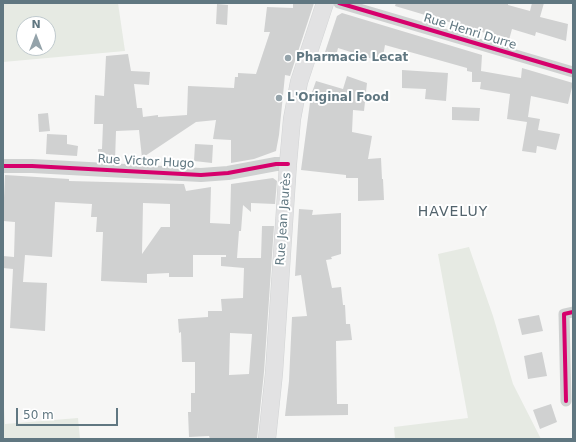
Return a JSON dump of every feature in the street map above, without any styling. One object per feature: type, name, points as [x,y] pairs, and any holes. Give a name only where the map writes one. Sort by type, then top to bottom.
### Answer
[{"type":"main road","name":"Rue Jean Jaurès","points":[[267,439],[274,373],[292,119],[299,82],[325,3]]},
{"type":"street","name":"Rue Henri Durre","points":[[339,3],[573,72]]},
{"type":"street","name":"Rue Victor Hugo","points":[[3,166],[32,166],[174,175],[201,175],[228,173],[276,164],[288,164]]},
{"type":"street","points":[[566,401],[564,314],[573,312]]},
{"type":"shaded area","points":[[3,3],[118,3],[125,51],[3,62]]},
{"type":"shaded area","points":[[469,247],[493,316],[513,384],[541,439],[395,439],[394,427],[468,418],[438,254]]},
{"type":"shaded area","points":[[3,390],[5,424],[78,418],[80,439],[3,439]]},
{"type":"building","points":[[293,3],[314,3],[290,76],[285,75],[276,151],[254,159],[231,163],[231,140],[213,139],[216,120],[196,122],[142,158],[139,130],[116,131],[115,161],[98,160],[98,149],[102,149],[103,124],[94,124],[95,95],[104,96],[106,56],[128,54],[131,71],[150,72],[149,85],[134,84],[137,108],[142,108],[143,117],[158,115],[158,117],[187,115],[188,86],[234,88],[235,77],[238,77],[238,73],[256,74],[270,32],[264,32],[267,7],[293,8]]},
{"type":"building","points":[[396,3],[508,3],[508,5],[530,11],[532,3],[544,3],[540,17],[568,24],[566,41],[536,32],[535,36],[512,29],[509,40],[395,6]]},
{"type":"building","points":[[217,4],[228,5],[227,25],[216,24]]},
{"type":"building","points":[[342,13],[482,55],[481,71],[521,78],[522,68],[573,83],[568,104],[531,96],[528,117],[540,119],[538,130],[560,134],[556,150],[537,146],[536,153],[522,151],[527,122],[507,119],[510,94],[480,89],[481,82],[472,82],[472,72],[467,71],[467,68],[385,45],[382,62],[338,48],[336,56],[325,52],[337,16]]},
{"type":"building","points":[[402,70],[448,73],[446,101],[425,99],[426,89],[402,88]]},
{"type":"building","points":[[347,76],[367,83],[364,111],[353,110],[352,132],[372,136],[368,159],[381,158],[384,200],[358,201],[358,178],[346,178],[346,175],[301,170],[311,95],[316,81],[343,89]]},
{"type":"building","points":[[452,107],[480,108],[479,121],[452,120]]},
{"type":"building","points":[[48,113],[50,131],[39,132],[38,114]]},
{"type":"building","points":[[47,134],[67,135],[67,144],[78,146],[77,156],[46,154]]},
{"type":"building","points":[[195,144],[213,145],[212,163],[194,161]]},
{"type":"building","points":[[5,175],[69,179],[69,181],[184,184],[186,191],[211,187],[210,223],[230,224],[231,184],[273,178],[277,181],[275,204],[251,203],[251,212],[243,205],[241,231],[239,231],[237,258],[261,258],[262,226],[274,226],[264,372],[257,439],[210,439],[209,436],[189,437],[188,412],[191,412],[191,393],[195,393],[195,362],[182,362],[181,332],[179,333],[178,319],[208,317],[208,311],[222,311],[221,299],[243,298],[244,268],[221,266],[221,257],[226,257],[226,255],[193,255],[193,277],[169,277],[169,273],[147,274],[147,283],[101,281],[103,232],[96,232],[97,217],[91,217],[92,204],[55,202],[52,257],[25,255],[23,282],[47,283],[45,331],[10,328],[13,269],[3,268],[3,256],[14,257],[15,222],[3,221]],"holes":[[[143,203],[170,204],[170,227],[161,227],[142,254]],[[230,333],[252,334],[249,374],[229,375]]]},
{"type":"building","points":[[299,209],[313,210],[312,215],[341,213],[341,254],[331,257],[332,259],[326,260],[332,288],[341,287],[343,305],[345,305],[346,324],[350,324],[352,340],[336,341],[337,404],[348,404],[348,415],[285,416],[289,381],[292,317],[307,316],[301,275],[295,276]]},
{"type":"building","points":[[539,315],[543,331],[522,335],[518,319]]},
{"type":"building","points":[[542,352],[547,376],[528,379],[524,356]]},
{"type":"building","points":[[551,404],[557,422],[540,429],[533,410]]},
{"type":"cycle path","points":[[339,3],[573,72]]},
{"type":"cycle path","points":[[3,166],[32,166],[201,175],[228,173],[276,164],[288,164]]},
{"type":"cycle path","points":[[566,401],[564,314],[573,312]]},
{"type":"place","name":"Pharmacie Lecat","points":[[288,58]]},
{"type":"place","name":"L'Original Food","points":[[279,98]]},
{"type":"district","name":"HAVELUY","points":[[453,212]]}]
